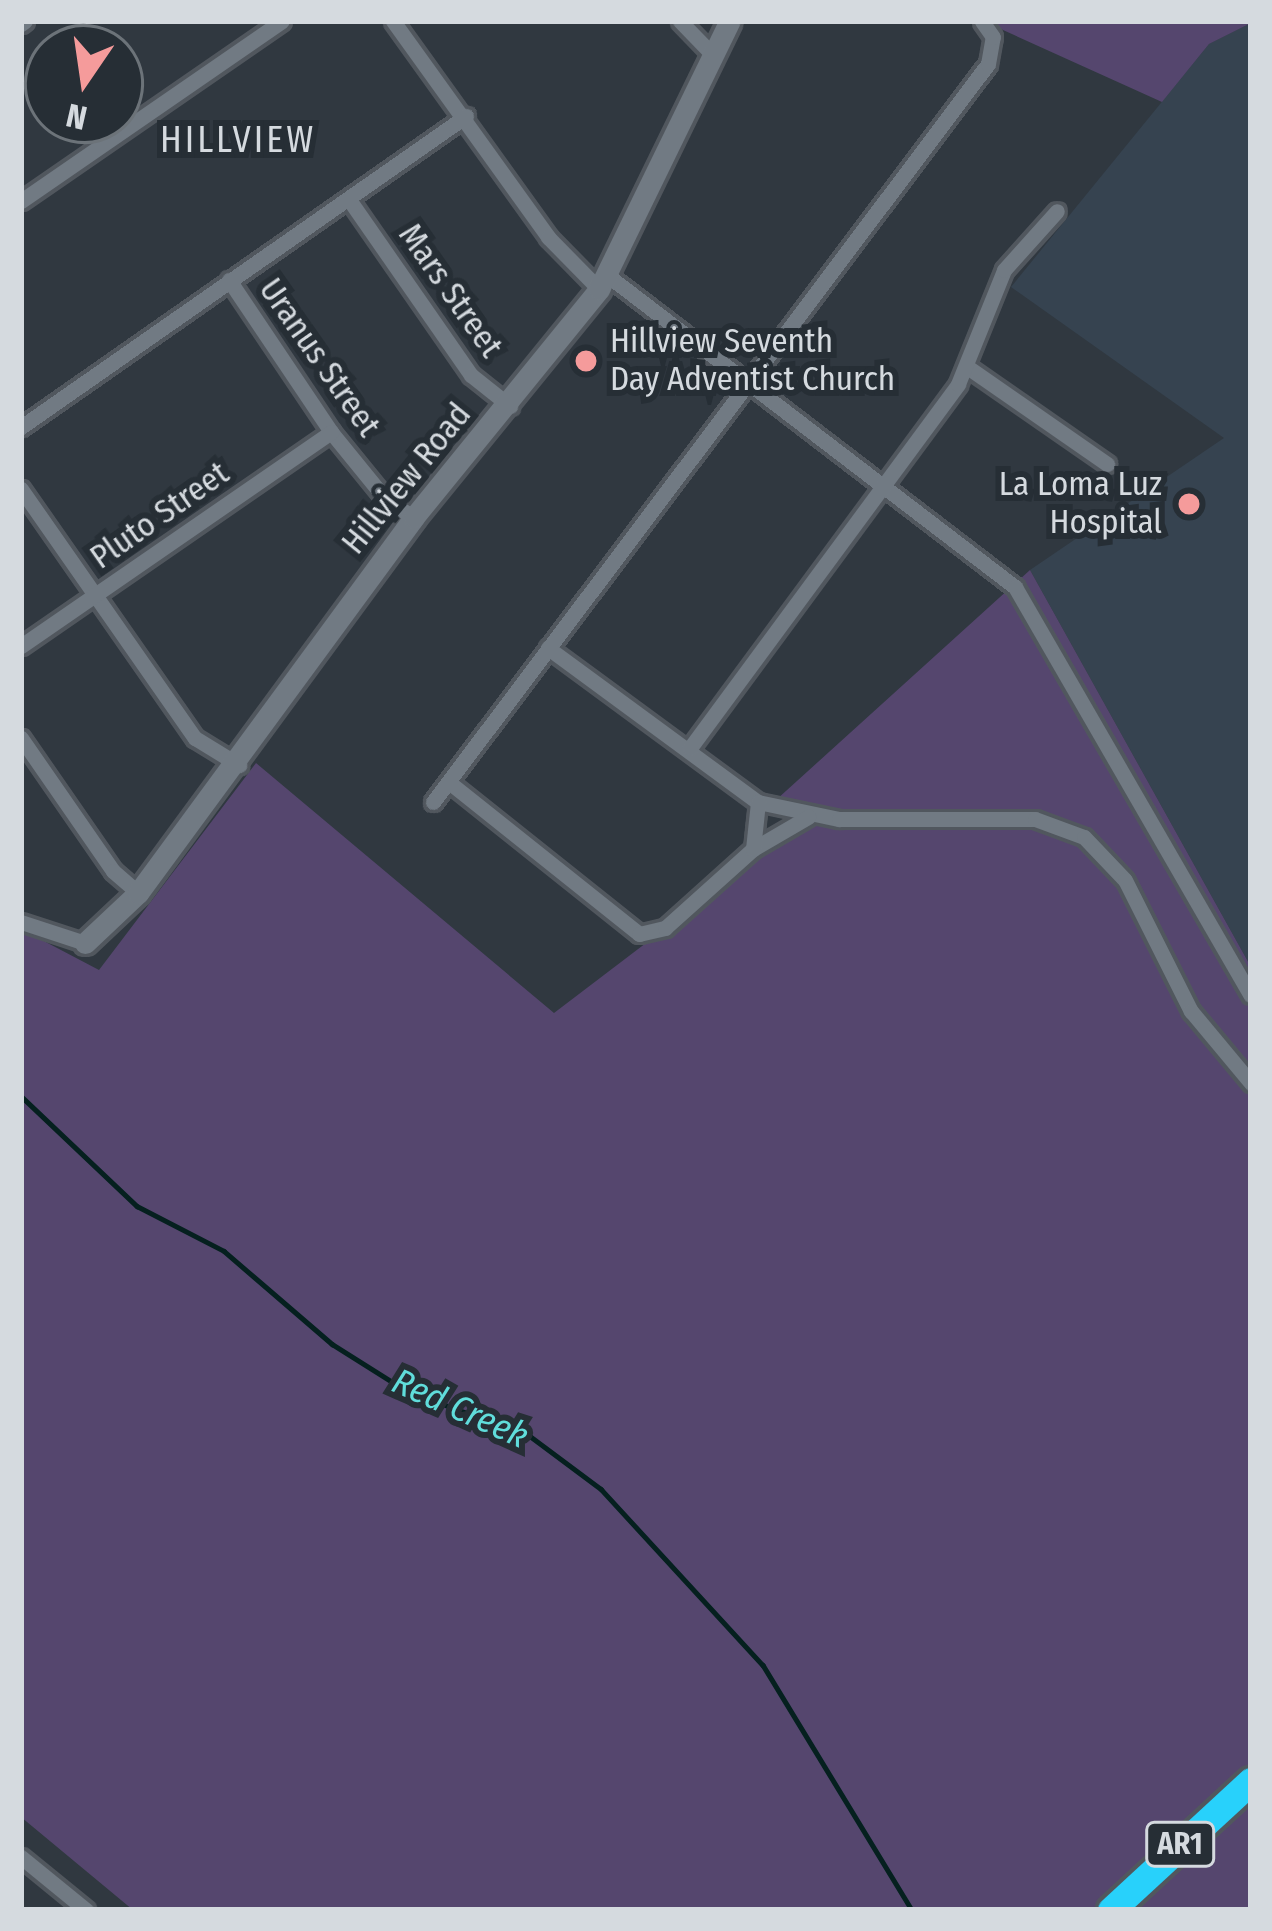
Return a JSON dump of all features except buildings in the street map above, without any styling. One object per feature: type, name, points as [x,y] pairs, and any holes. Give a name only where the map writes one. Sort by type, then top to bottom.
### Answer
[{"type":"highway","name":"AR1","points":[[1111,1910],[1251,1780]]},
{"type":"street","points":[[21,201],[283,21]]},
{"type":"street","points":[[393,21],[466,116],[548,237],[603,282],[746,378],[1026,600],[1251,995]]},
{"type":"street","points":[[680,21],[711,53]]},
{"type":"street","name":"Hillview Road","points":[[85,943],[138,893],[239,765],[414,517],[510,406],[603,282],[730,21]]},
{"type":"street","points":[[433,802],[746,378],[988,64],[993,37],[982,21]]},
{"type":"street","points":[[21,427],[466,116]]},
{"type":"street","name":"Mars Street","points":[[350,201],[471,375],[510,406]]},
{"type":"street","points":[[690,748],[966,366],[1004,270],[1057,211]]},
{"type":"street","name":"Uranus Street","points":[[229,280],[331,432],[387,501],[414,517]]},
{"type":"street","points":[[966,366],[1107,464]]},
{"type":"street","name":"Pluto Street","points":[[21,646],[331,432]]},
{"type":"street","points":[[21,489],[195,737],[239,765]]},
{"type":"street","points":[[548,647],[758,802],[808,817],[1035,819],[1084,837],[1125,880],[1191,1011],[1251,1083]]},
{"type":"street","points":[[21,738],[113,871],[138,893]]},
{"type":"street","points":[[450,783],[640,934],[665,928],[753,849],[808,817]]},
{"type":"street","points":[[753,849],[758,802]]},
{"type":"street","points":[[21,922],[85,943]]},
{"type":"street","points":[[21,1857],[86,1910]]},
{"type":"shaded area","points":[[983,21],[1251,23],[1209,44],[1162,102]]},
{"type":"shaded area","name":"La Loma Luz Hospital","points":[[1251,23],[1251,967],[1030,570],[1224,438],[1011,287],[1209,44]]},
{"type":"shaded area","points":[[1030,570],[1251,967],[1251,1771],[1101,1910],[133,1910],[21,1817],[21,929],[99,970],[256,763],[554,1013],[813,816],[776,800]]},
{"type":"shaded area","points":[[1251,1797],[1251,1910],[1128,1910]]},
{"type":"waterway","name":"Red Creek","points":[[21,1096],[137,1206],[224,1251],[332,1344],[407,1391],[530,1436],[601,1489],[763,1665],[912,1910]]},
{"type":"place","name":"Hillview Seventh Day Adventist Church","points":[[586,361]]},
{"type":"place","name":"La Loma Luz Hospital","points":[[1189,504]]},
{"type":"district","name":"HILLVIEW","points":[[238,141]]}]
